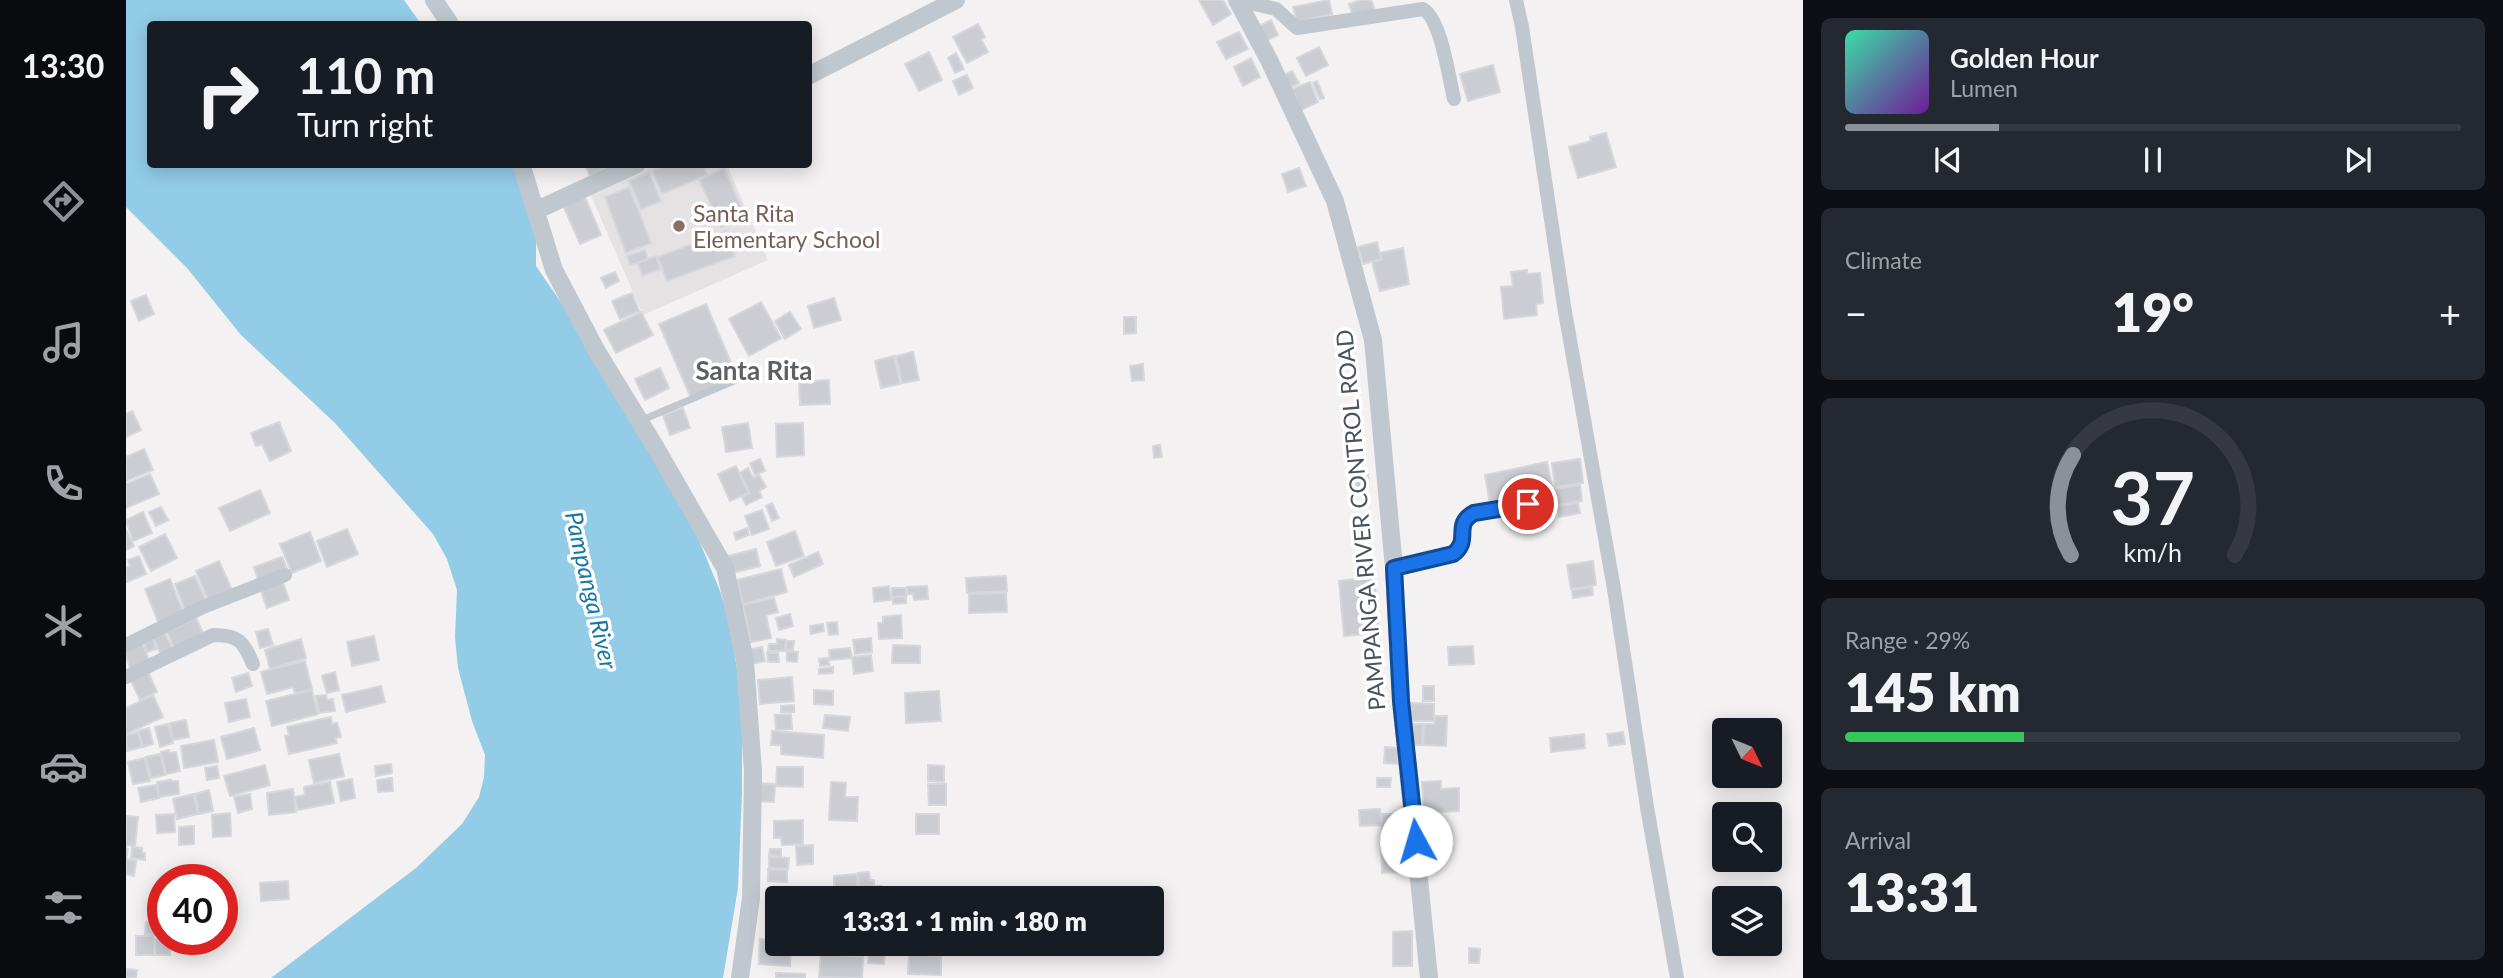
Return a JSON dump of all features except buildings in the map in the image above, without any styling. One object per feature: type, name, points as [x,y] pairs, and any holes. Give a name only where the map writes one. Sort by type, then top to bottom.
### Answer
[{"type":"street","points":[[434,0],[448,21]]},
{"type":"street","points":[[812,74],[956,0]]},
{"type":"street","points":[[1238,0],[1276,9],[1297,28],[1423,9],[1429,12],[1441,43],[1454,99]]},
{"type":"street","name":"PAMPANGA RIVER CONTROL ROAD","points":[[1238,0],[1335,201],[1373,341],[1394,568],[1401,701],[1429,978]]},
{"type":"street","points":[[1516,0],[1564,306],[1614,589],[1647,807],[1677,978]]},
{"type":"street","points":[[522,168],[554,270],[596,350],[725,568],[745,661],[752,771],[751,898],[740,978]]},
{"type":"street","points":[[537,210],[628,168]]},
{"type":"street","points":[[126,645],[203,607],[285,575]]},
{"type":"street","points":[[126,677],[213,635],[238,638],[253,663]]},
{"type":"lane","points":[[640,421],[741,379]]},
{"type":"lane","points":[[1394,568],[1458,551],[1463,542],[1462,524],[1474,513],[1528,504]]},
{"type":"shaded area","name":"Santa Rita Elementary School","points":[[644,168],[728,168],[768,260],[643,315],[589,191]]},
{"type":"water","name":"Pampanga River","points":[[126,0],[404,0],[419,21],[147,21],[147,168],[514,168],[536,240],[536,266],[562,304],[696,533],[728,618],[738,674],[742,729],[742,792],[738,888],[723,978],[271,978],[416,868],[462,824],[479,797],[484,777],[485,755],[472,721],[458,668],[455,637],[457,590],[447,559],[433,534],[335,423],[241,335],[187,268],[126,207]]},
{"type":"place","name":"Santa Rita Elementary School","points":[[679,226]]},
{"type":"district","name":"Santa Rita","points":[[754,370]]},
{"type":"route","points":[[1416,841],[1401,701],[1394,568],[1458,551],[1463,542],[1462,524],[1474,513],[1528,504]]}]
